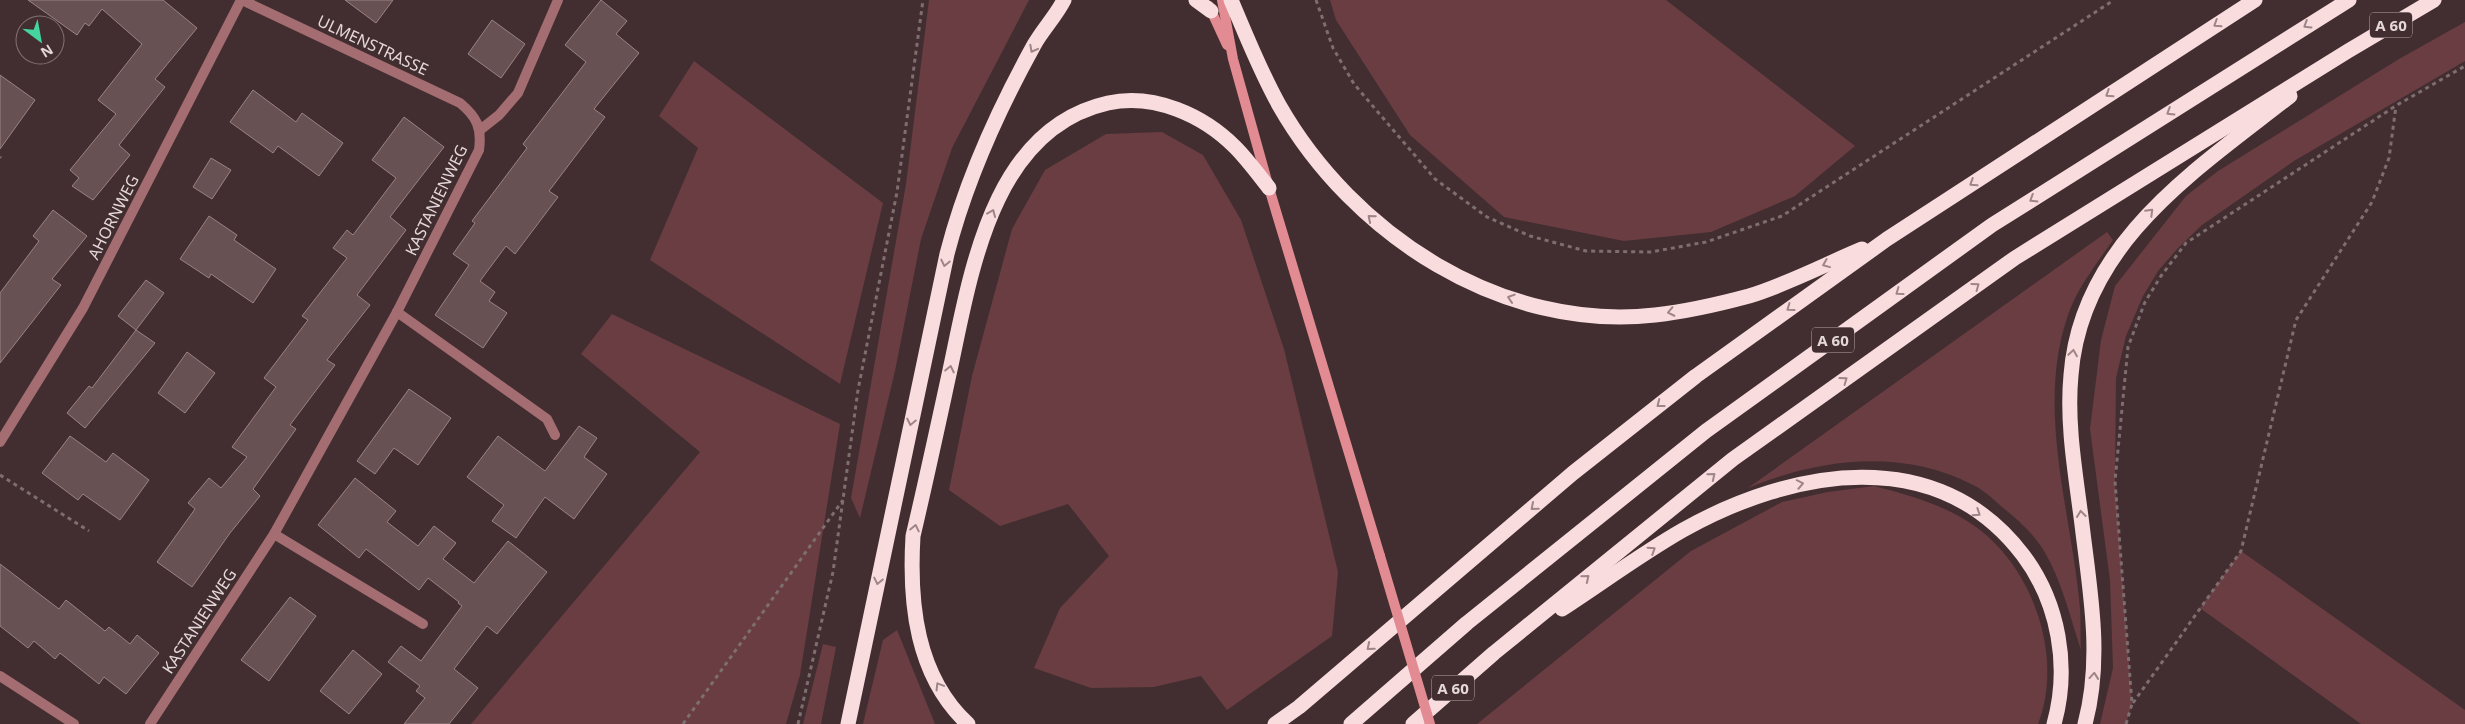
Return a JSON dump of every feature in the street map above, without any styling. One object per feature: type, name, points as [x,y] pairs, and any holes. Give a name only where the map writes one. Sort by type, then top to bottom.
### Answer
[{"type":"highway","points":[[1196,0],[1213,4]]},
{"type":"highway","points":[[1231,0],[1263,75],[1280,106],[1309,148],[1350,201],[1395,238],[1443,270],[1494,292],[1546,309],[1596,317],[1656,315],[1749,296],[1887,239]]},
{"type":"highway","points":[[1275,724],[1300,707],[1604,448],[1696,376],[1887,239],[2254,0]]},
{"type":"highway","name":"A 60","points":[[1351,724],[1467,623],[1714,425],[1992,225],[2349,0]]},
{"type":"highway","name":"A 60","points":[[1413,724],[1494,653],[1733,459],[2015,258],[2348,51],[2434,0]]},
{"type":"highway","points":[[848,724],[947,254],[958,211],[972,171],[1035,43],[1065,3]]},
{"type":"highway","points":[[2085,724],[2093,680],[2094,620],[2070,414],[2072,359],[2078,326],[2097,283],[2114,255],[2138,224],[2166,196],[2348,51]]},
{"type":"highway","points":[[968,724],[949,702],[926,661],[915,616],[912,564],[913,536],[966,296],[982,236],[999,195],[1019,164],[1042,138],[1069,119],[1096,106],[1124,100],[1152,102],[1182,110],[1210,127],[1235,147],[1269,188]]},
{"type":"highway","points":[[1494,653],[1683,530],[1744,502],[1785,487],[1833,478],[1872,476],[1907,480],[1935,488],[1957,499],[1996,526],[2015,545],[2038,579],[2049,599],[2060,647],[2062,681],[2054,724]]},
{"type":"main road","points":[[1213,4],[1233,59],[1269,188],[1430,724]]},
{"type":"main road","points":[[1213,4],[1233,59]]},
{"type":"street","name":"ULMENSTRASSE","points":[[242,0],[460,103],[474,114],[480,130]]},
{"type":"street","name":"AHORNWEG","points":[[0,442],[83,308],[242,0]]},
{"type":"street","name":"KASTANIENWEG","points":[[150,724],[274,534],[397,312],[479,150],[480,130],[498,115],[518,93],[558,0]]},
{"type":"street","points":[[397,312],[547,418],[555,436]]},
{"type":"street","points":[[274,534],[422,624]]},
{"type":"street","points":[[0,676],[74,724]]},
{"type":"path","points":[[798,724],[833,572],[858,390],[897,192],[923,0]]},
{"type":"path","points":[[1316,0],[1333,48],[1354,84],[1435,179],[1487,217],[1530,236],[1586,251],[1651,252],[1706,242],[1782,216],[2114,0]]},
{"type":"path","points":[[2132,704],[2115,482],[2128,347],[2145,302],[2161,276],[2186,243],[2396,106],[2465,66]]},
{"type":"path","points":[[2126,724],[2132,704],[2241,551],[2296,320],[2372,202],[2390,158],[2396,106]]},
{"type":"path","points":[[0,475],[89,531]]},
{"type":"path","points":[[683,724],[843,500]]},
{"type":"shaded area","points":[[929,0],[1029,0],[952,148],[921,239],[895,371],[860,518],[851,498],[906,184]]},
{"type":"shaded area","points":[[1330,0],[1666,0],[1855,146],[1795,196],[1711,232],[1624,241],[1504,217],[1410,135],[1336,20]]},
{"type":"shaded area","points":[[2465,22],[2465,61],[2294,161],[2202,225],[2158,271],[2143,296],[2126,336],[2116,378],[2115,481],[2132,704],[2126,724],[2100,724],[2113,668],[2110,580],[2090,429],[2101,340],[2115,286],[2186,196],[2218,171],[2399,59]]},
{"type":"shaded area","points":[[694,61],[883,203],[840,384],[650,260],[698,148],[659,116]]},
{"type":"shaded area","points":[[1162,132],[1203,155],[1241,220],[1284,349],[1338,572],[1332,636],[1227,710],[1201,676],[1154,687],[1091,688],[1034,668],[1060,608],[1109,556],[1068,504],[1000,526],[949,490],[972,376],[1012,229],[1045,170],[1106,134]]},
{"type":"shaded area","points":[[2107,232],[2113,240],[2081,287],[2067,318],[2058,354],[2055,390],[2055,426],[2076,573],[2080,609],[2081,650],[2061,587],[2044,551],[2019,522],[1975,486],[1948,474],[1920,466],[1891,462],[1862,462],[1833,464],[1804,470],[1748,488]]},
{"type":"shaded area","points":[[612,314],[840,424],[800,675],[786,724],[471,724],[700,452],[581,354]]},
{"type":"shaded area","points":[[1874,486],[1926,502],[1964,519],[1996,544],[2013,566],[2028,590],[2038,616],[2045,643],[2047,671],[2045,698],[2038,724],[1477,724],[1691,551],[1782,502],[1828,492]]},
{"type":"shaded area","points":[[2241,551],[2465,710],[2465,724],[2361,724],[2200,608]]},
{"type":"shaded area","points":[[897,630],[935,724],[863,724],[883,640]]},
{"type":"shaded area","points":[[823,644],[836,647],[821,724],[803,724]]},
{"type":"building","points":[[28,0],[163,0],[197,28],[155,79],[165,87],[119,145],[130,155],[93,200],[72,186],[79,178],[70,170],[116,114],[98,100],[142,44],[102,9],[89,26],[85,23],[77,35],[65,26],[65,15],[49,15]]},
{"type":"building","points":[[345,0],[393,0],[376,23]]},
{"type":"building","points":[[601,0],[627,21],[616,34],[639,53],[594,109],[605,117],[549,191],[558,197],[515,254],[506,246],[480,281],[495,292],[489,301],[507,313],[483,348],[435,315],[469,265],[453,254],[475,223],[472,221],[527,148],[523,144],[586,62],[565,45]]},
{"type":"building","points":[[492,20],[525,44],[501,78],[468,54]]},
{"type":"building","points":[[0,75],[35,100],[0,149]]},
{"type":"building","points":[[253,90],[296,122],[302,113],[343,143],[319,176],[278,146],[273,153],[230,122]]},
{"type":"building","points":[[404,117],[444,147],[390,217],[406,230],[357,295],[370,305],[327,360],[335,365],[290,425],[296,429],[253,489],[260,496],[230,533],[192,587],[157,562],[195,509],[188,503],[209,478],[221,488],[247,457],[232,447],[276,387],[264,378],[308,320],[302,316],[347,258],[333,248],[347,230],[353,235],[396,178],[372,160]]},
{"type":"building","points":[[211,158],[231,170],[212,199],[193,187]]},
{"type":"building","points":[[53,210],[87,236],[52,279],[61,285],[0,363],[0,293],[39,241],[33,236]]},
{"type":"building","points":[[209,216],[237,235],[234,240],[276,269],[253,303],[211,274],[209,278],[180,259]]},
{"type":"building","points":[[146,280],[164,293],[136,330],[118,316]]},
{"type":"building","points":[[136,330],[155,343],[85,428],[67,413],[89,386],[92,388]]},
{"type":"building","points":[[187,352],[215,373],[185,413],[158,393]]},
{"type":"building","points":[[409,389],[451,418],[418,465],[394,448],[375,474],[357,461]]},
{"type":"building","points":[[579,426],[597,438],[584,457],[607,474],[574,519],[545,497],[516,538],[492,521],[504,505],[467,477],[498,436],[545,471]]},
{"type":"building","points":[[70,436],[106,462],[113,453],[149,480],[120,520],[83,494],[78,500],[42,473]]},
{"type":"building","points":[[355,478],[396,511],[387,522],[418,546],[434,526],[456,543],[443,559],[474,583],[508,541],[547,572],[497,634],[487,626],[454,669],[478,688],[449,724],[404,724],[425,698],[416,691],[420,686],[388,662],[401,646],[421,661],[462,606],[428,578],[419,590],[366,549],[359,558],[318,525]]},
{"type":"building","points":[[0,564],[59,609],[66,600],[105,631],[109,627],[130,644],[137,635],[159,653],[126,694],[104,677],[99,684],[60,653],[55,659],[34,641],[28,648],[0,626]]},
{"type":"building","points":[[290,597],[316,616],[269,681],[241,660]]},
{"type":"building","points":[[353,650],[382,674],[349,714],[320,691]]}]
